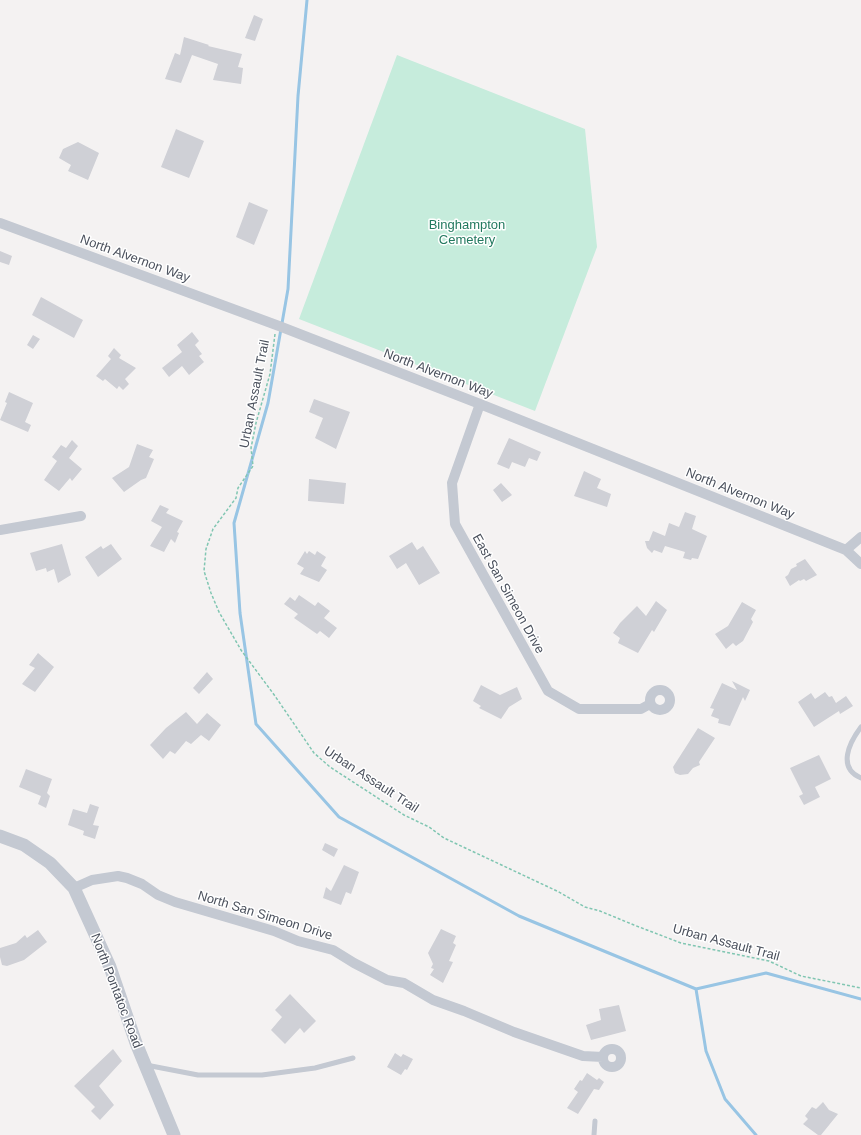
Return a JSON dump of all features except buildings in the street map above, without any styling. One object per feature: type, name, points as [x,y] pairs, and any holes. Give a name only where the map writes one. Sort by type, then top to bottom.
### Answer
[{"type":"street","name":"North Alvernon Way","points":[[0,223],[277,326],[480,404],[846,550],[861,564]]},
{"type":"street","name":"East San Simeon Drive","points":[[480,404],[452,483],[455,524],[548,692],[579,709],[641,709],[650,704]]},
{"type":"street","points":[[0,530],[81,516]]},
{"type":"street","points":[[846,550],[861,537]]},
{"type":"street","name":"North Pontatoc Road","points":[[0,836],[24,845],[50,863],[74,888],[110,967],[136,1043],[174,1135]]},
{"type":"street","name":"North San Simeon Drive","points":[[74,888],[92,880],[118,876],[128,878],[142,884],[158,895],[175,902],[274,932],[298,941],[333,950],[387,980],[404,983],[433,1000],[514,1032],[584,1056],[603,1057]]},
{"type":"lane","points":[[861,727],[851,744],[847,759],[850,771],[854,775],[861,778]]},
{"type":"lane","points":[[145,1064],[198,1075],[262,1075],[315,1068],[353,1058]]},
{"type":"lane","points":[[594,1135],[595,1121]]},
{"type":"path","name":"Urban Assault Trail","points":[[277,326],[270,374],[256,423],[251,448],[253,466],[238,488],[236,498],[213,529],[206,549],[204,571],[219,612],[241,650],[314,753],[330,767],[404,815],[429,827],[444,838],[556,891],[585,907],[600,911],[681,943],[769,961],[801,976],[861,988]]},
{"type":"green space","name":"Binghampton Cemetery","points":[[397,55],[585,129],[597,247],[535,411],[299,319]]},
{"type":"waterway","points":[[307,0],[298,96],[288,289],[268,403],[234,523],[240,613],[256,724],[339,817],[519,916],[696,989],[766,973],[861,999]]},
{"type":"waterway","points":[[696,989],[706,1051],[725,1099],[756,1135]]}]
